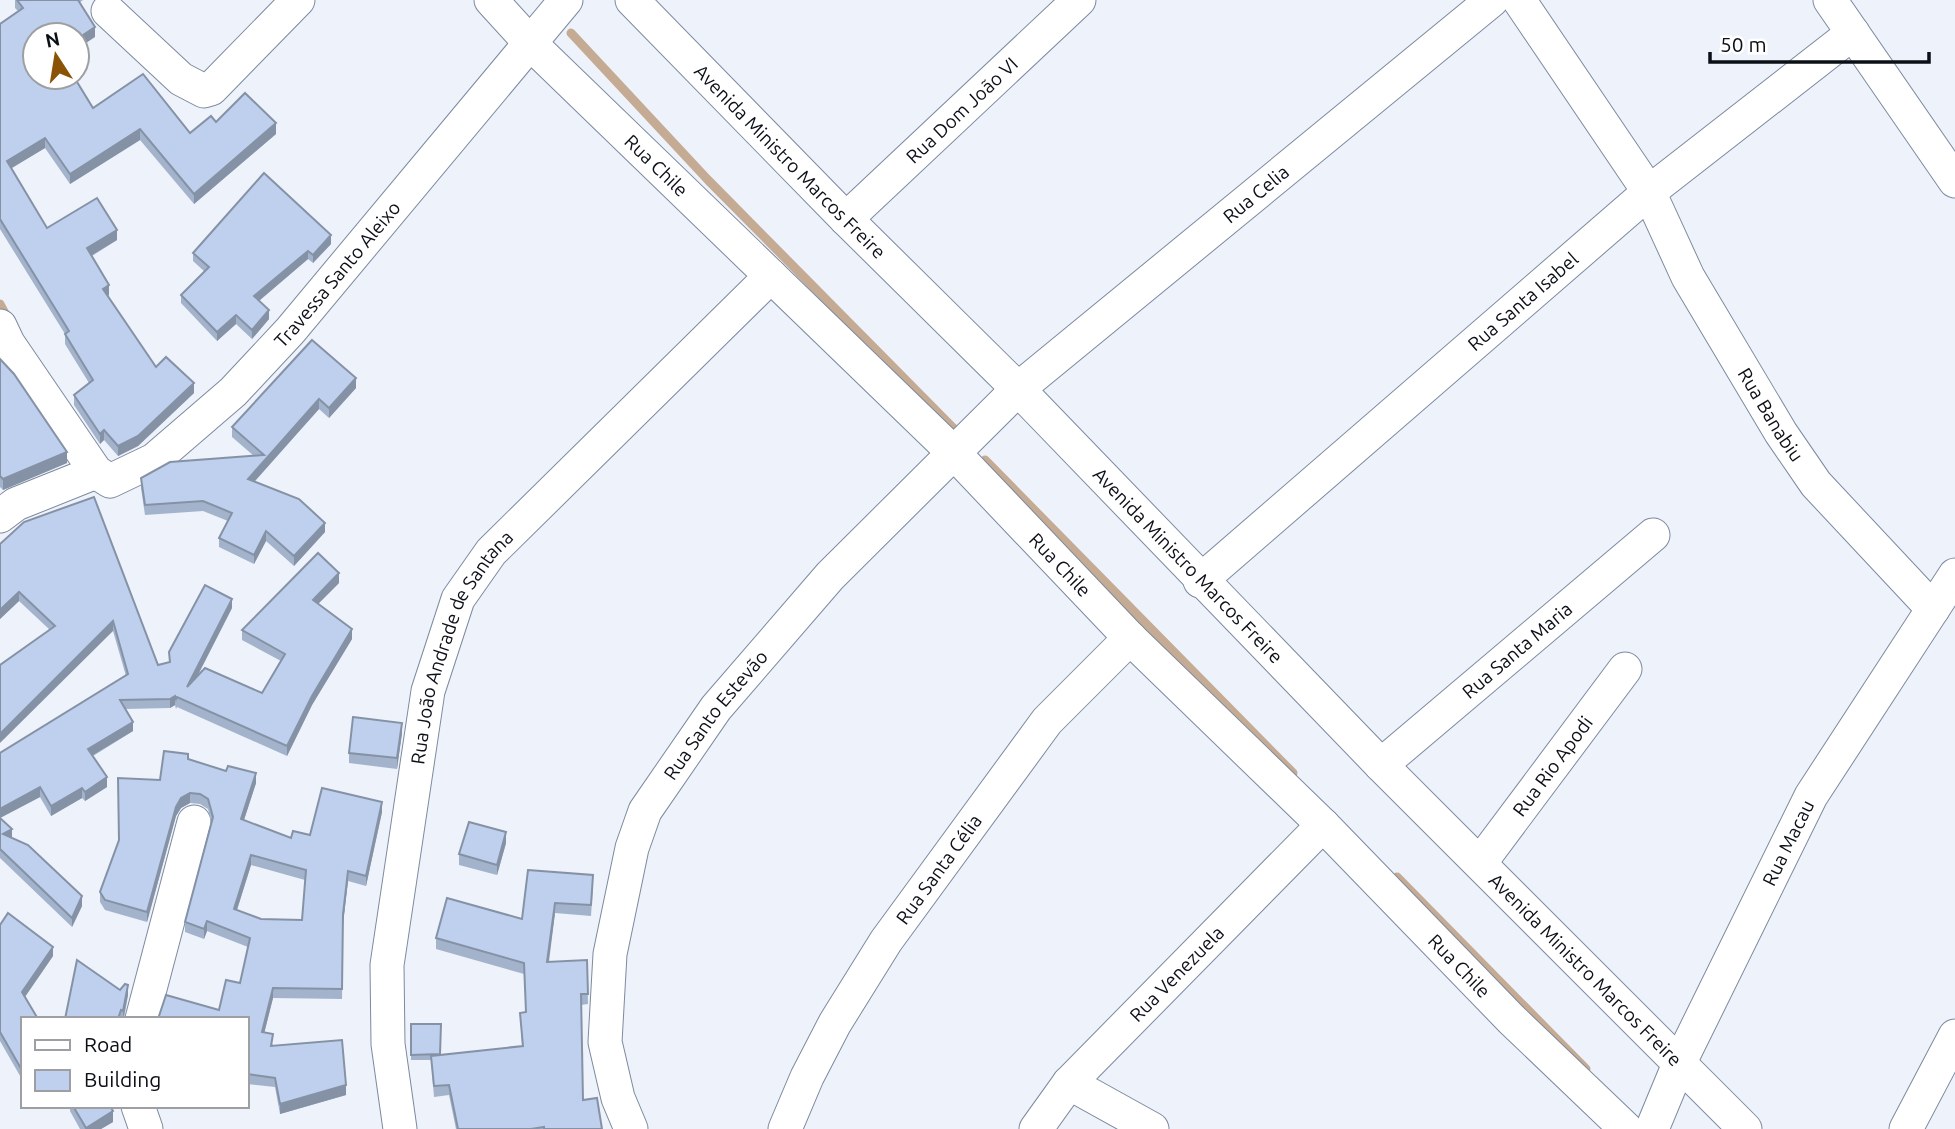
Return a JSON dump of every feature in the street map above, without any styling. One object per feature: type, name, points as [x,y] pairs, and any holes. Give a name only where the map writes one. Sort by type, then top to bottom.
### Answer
[{"type":"street","points":[[108,11],[181,79],[204,91],[211,89],[298,0]]},
{"type":"street","name":"Rua Chile","points":[[491,0],[548,22],[771,276],[955,454],[1130,638],[1323,825],[1511,1019],[1626,1129]]},
{"type":"street","name":"Rua Dom João VI","points":[[846,219],[1079,0]]},
{"type":"street","name":"Rua Celia","points":[[1018,389],[1492,0]]},
{"type":"street","points":[[1519,0],[1649,192]]},
{"type":"street","points":[[1830,0],[1955,181]]},
{"type":"street","name":"Avenida Ministro Marcos Freire","points":[[640,3],[846,219],[1018,389],[1200,581],[1745,1129]]},
{"type":"street","name":"Travessa Santo Aleixo","points":[[96,472],[110,481],[154,460],[233,391],[290,331],[548,22]]},
{"type":"street","name":"Rua Santa Isabel","points":[[1200,581],[1649,192],[1853,33]]},
{"type":"street","name":"Rua Banabiu","points":[[1649,192],[1688,277],[1727,347],[1781,433],[1816,484],[1933,609]]},
{"type":"street","name":"Rua João Andrade de Santana","points":[[400,1129],[388,1044],[387,965],[428,691],[458,599],[491,552],[771,276]]},
{"type":"street","points":[[0,326],[8,343],[96,472],[16,504],[0,516]]},
{"type":"street","name":"Rua Santo Estevão","points":[[631,1129],[610,1072],[605,1042],[606,997],[610,954],[632,848],[645,811],[716,708],[830,576],[1018,389]]},
{"type":"street","name":"Rua Santa Maria","points":[[1381,765],[1653,535]]},
{"type":"street","name":"Rua Macau","points":[[1652,1129],[1679,1063],[1811,796],[1955,575]]},
{"type":"street","name":"Rua Santa Célia","points":[[785,1129],[807,1077],[835,1023],[917,897],[1047,722],[1130,638]]},
{"type":"street","name":"Rua Rio Apodi","points":[[1480,863],[1625,669]]},
{"type":"street","points":[[143,1017],[194,822]]},
{"type":"street","name":"Rua Venezuela","points":[[1037,1129],[1069,1083],[1323,825]]},
{"type":"street","points":[[1906,1129],[1955,1036]]},
{"type":"street","points":[[1069,1083],[1152,1129]]},
{"type":"street","points":[[139,1108],[146,1129]]},
{"type":"building","points":[[17,0],[78,0],[95,27],[91,30],[91,21],[21,21],[21,91],[83,91],[93,108],[143,74],[190,133],[211,116],[216,122],[245,93],[276,123],[194,194],[140,129],[70,174],[45,138],[7,161],[47,228],[97,198],[117,230],[87,248],[109,285],[103,289],[156,367],[166,357],[194,383],[138,436],[118,446],[104,430],[100,434],[74,395],[93,380],[65,334],[69,331],[0,219],[0,24],[23,8]]},
{"type":"building","points":[[264,173],[331,235],[313,255],[308,251],[254,296],[269,310],[252,330],[236,315],[217,332],[181,295],[209,267],[193,253]]},
{"type":"building","points":[[312,340],[356,378],[329,408],[319,399],[248,479],[299,499],[325,523],[294,556],[266,531],[254,555],[219,538],[232,513],[203,501],[145,505],[141,478],[170,462],[264,455],[232,427]]},
{"type":"building","points":[[0,359],[14,374],[67,452],[3,479],[0,476]]},
{"type":"building","points":[[94,497],[158,665],[170,662],[169,652],[205,585],[232,599],[187,687],[205,668],[262,693],[285,654],[242,630],[318,553],[339,573],[313,600],[352,629],[312,696],[287,746],[177,697],[176,699],[175,696],[170,699],[120,700],[133,722],[88,749],[107,777],[85,792],[82,788],[51,806],[40,787],[0,809],[0,753],[128,674],[113,621],[0,734],[0,665],[55,626],[19,592],[0,610],[0,544],[24,522]]},
{"type":"building","points":[[353,717],[402,723],[397,758],[349,753]]},
{"type":"building","points":[[164,751],[188,754],[188,759],[226,771],[228,766],[256,773],[241,819],[291,838],[293,831],[310,835],[322,788],[382,802],[366,876],[348,871],[343,914],[342,989],[273,988],[262,1032],[273,1034],[271,1046],[342,1040],[346,1085],[280,1104],[275,1078],[248,1074],[248,1017],[159,1017],[166,995],[219,1010],[226,980],[240,983],[250,938],[207,921],[204,929],[185,922],[213,817],[208,799],[200,794],[190,793],[181,798],[176,807],[147,912],[105,900],[100,892],[119,840],[118,778],[160,780]],"holes":[[[251,855],[306,870],[302,920],[261,919],[234,909]]]},
{"type":"building","points":[[0,818],[12,829],[3,834],[28,845],[82,896],[72,918],[0,849]]},
{"type":"building","points":[[469,822],[506,832],[497,865],[459,854]]},
{"type":"building","points":[[528,870],[593,875],[591,905],[555,903],[547,962],[587,960],[588,994],[581,994],[583,1100],[597,1098],[602,1129],[458,1129],[449,1085],[434,1086],[431,1056],[523,1046],[520,1013],[526,1012],[524,963],[436,938],[447,898],[522,919]]},
{"type":"building","points":[[8,913],[53,947],[22,992],[37,1017],[21,1017],[21,1069],[0,1032],[0,925]]},
{"type":"building","points":[[77,960],[120,990],[125,984],[128,985],[123,1011],[121,1010],[119,1017],[65,1017]]},
{"type":"building","points":[[411,1024],[441,1024],[440,1054],[411,1055]]},
{"type":"building","points":[[74,1108],[111,1108],[113,1111],[86,1128]]},
{"type":"waterway","points":[[571,33],[708,180],[961,436]]},
{"type":"waterway","points":[[0,304],[8,319]]},
{"type":"waterway","points":[[985,460],[1293,773]]},
{"type":"waterway","points":[[1397,877],[1586,1069]]}]
